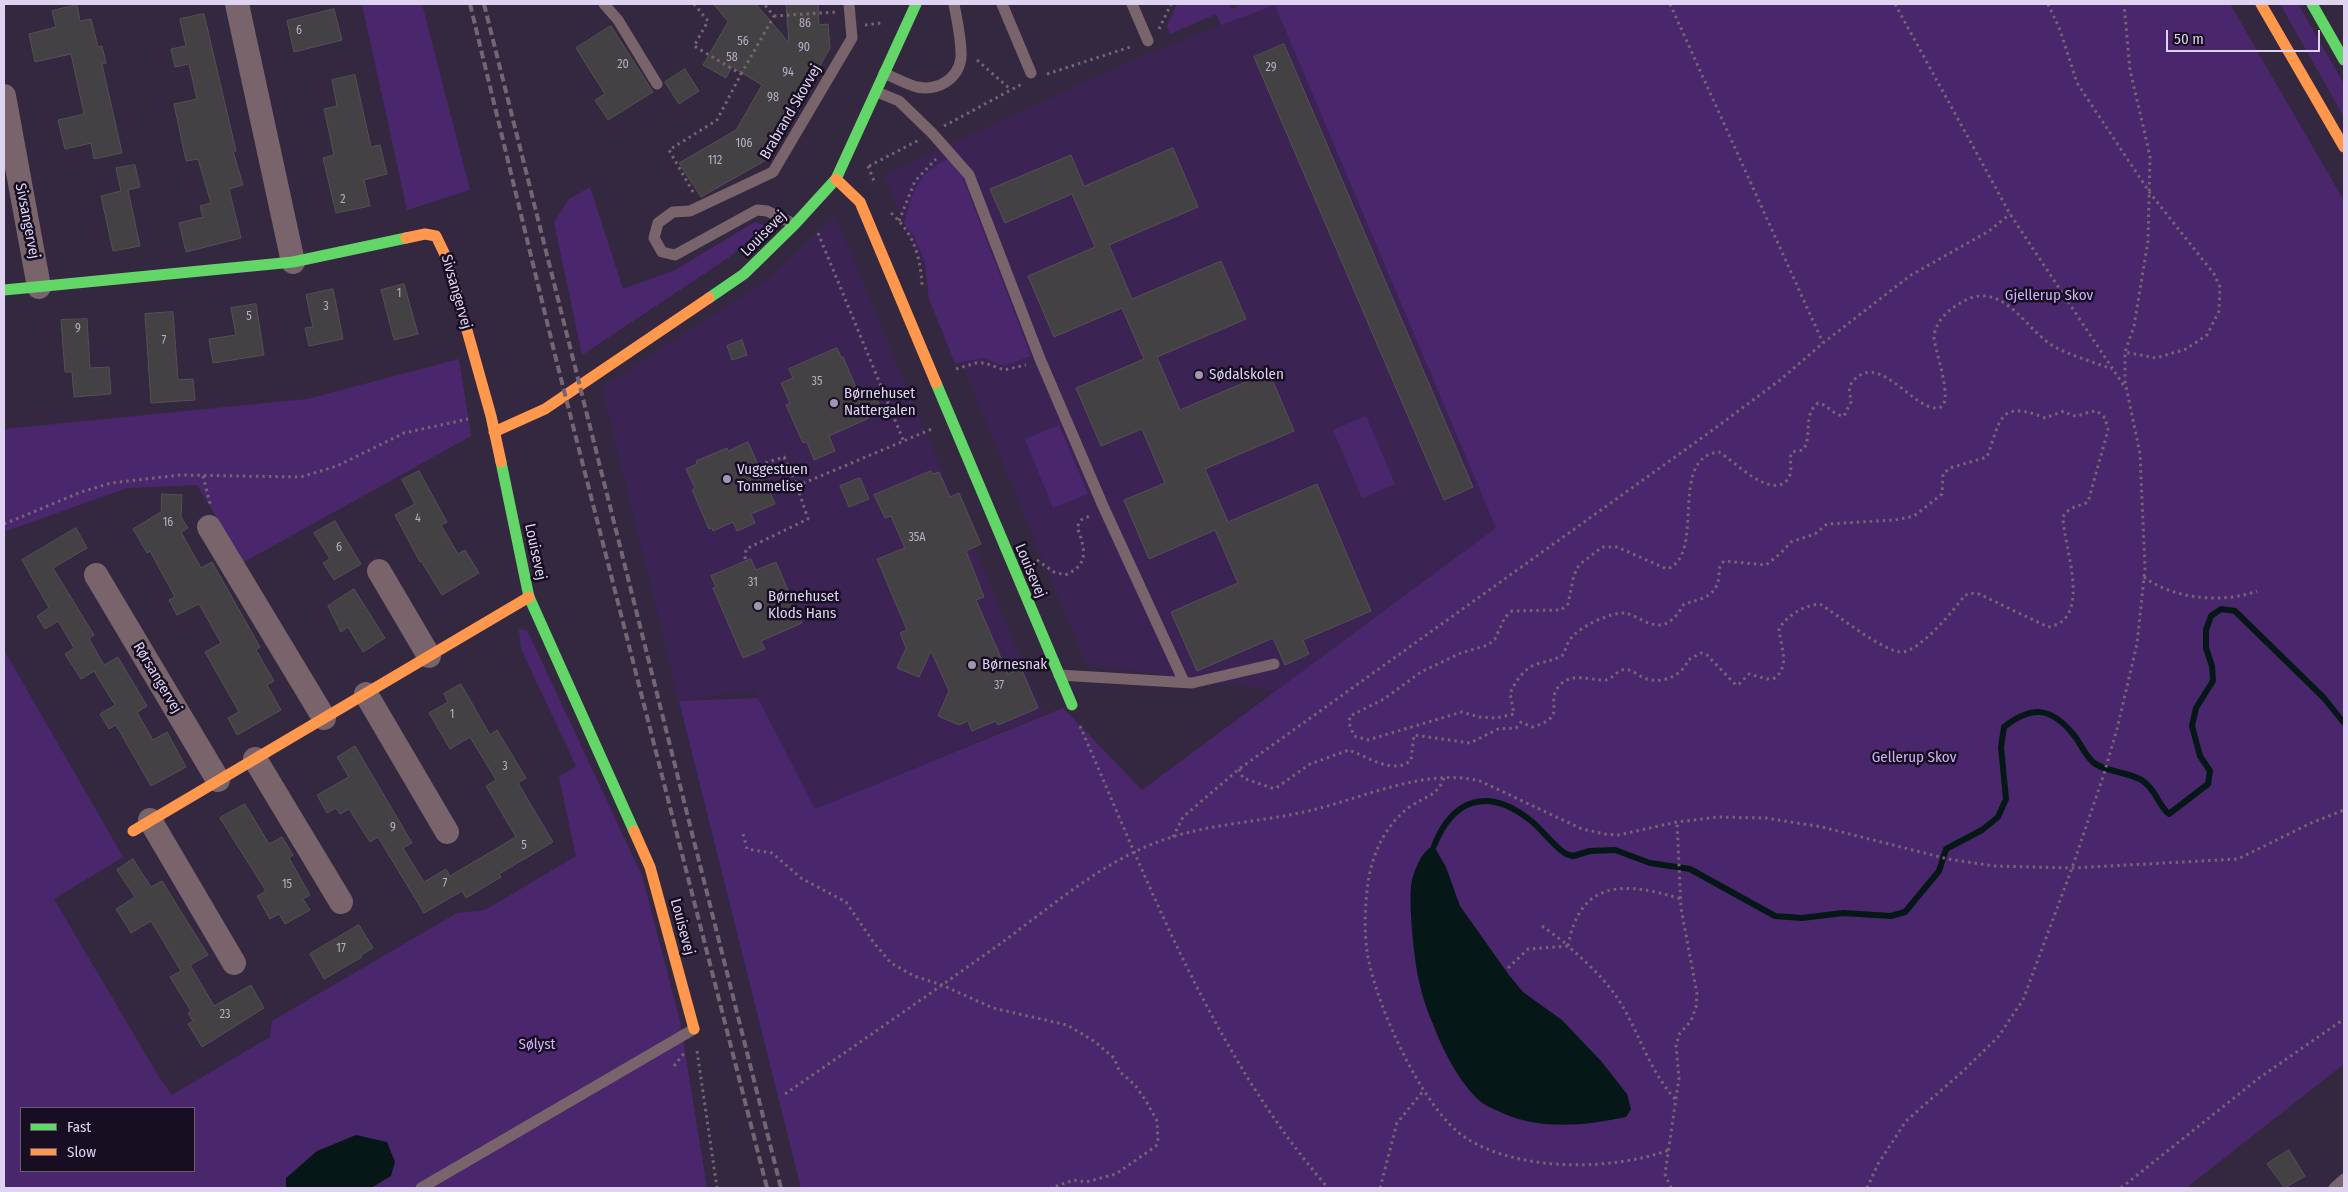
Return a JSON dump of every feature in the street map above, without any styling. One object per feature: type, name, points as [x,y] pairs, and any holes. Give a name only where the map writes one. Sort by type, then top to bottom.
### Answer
[{"type":"street","points":[[237,4],[293,262]]},
{"type":"street","name":"Louisevej","points":[[694,1028],[650,867],[598,747],[529,597],[494,432],[545,409],[744,274],[804,215],[836,179],[916,4]]},
{"type":"street","points":[[2261,4],[2344,147]]},
{"type":"street","points":[[2312,4],[2344,60]]},
{"type":"street","name":"Sivsangervej","points":[[4,96],[39,287]]},
{"type":"street","name":"Louisevej","points":[[836,179],[860,202],[1072,705]]},
{"type":"street","name":"Sivsangervej","points":[[4,290],[293,262],[425,234],[436,236],[447,259],[494,432]]},
{"type":"street","points":[[209,527],[324,718]]},
{"type":"street","points":[[379,571],[429,656]]},
{"type":"street","name":"Rørsangervej","points":[[96,575],[218,780]]},
{"type":"street","points":[[234,963],[142,826],[529,597]]},
{"type":"street","points":[[366,694],[447,832]]},
{"type":"street","points":[[255,759],[341,902]]},
{"type":"lane","points":[[604,4],[618,20],[657,84]]},
{"type":"lane","points":[[884,73],[923,88],[943,84],[950,79],[960,65],[960,46],[954,4]]},
{"type":"lane","points":[[1002,4],[1033,77]]},
{"type":"lane","points":[[1132,4],[1148,41]]},
{"type":"lane","name":"Brabrand Skovvej","points":[[795,224],[767,211],[757,210],[675,255],[662,252],[654,238],[658,222],[673,212],[690,211],[773,172],[852,38],[850,7]]},
{"type":"lane","points":[[876,92],[899,101],[932,133],[969,175],[1040,359],[1103,506],[1184,682]]},
{"type":"lane","points":[[1058,675],[1192,683],[1274,664]]},
{"type":"lane","points":[[421,1188],[694,1028]]},
{"type":"lane","points":[[2334,1188],[2344,1179]]},
{"type":"path","points":[[694,4],[708,21],[694,46],[741,74]]},
{"type":"path","points":[[764,4],[774,16]]},
{"type":"path","points":[[836,179],[868,166],[932,133],[1033,77],[1148,41],[1161,26],[1171,4]]},
{"type":"path","points":[[1670,4],[1823,343]]},
{"type":"path","points":[[1896,4],[2010,214],[2127,391]]},
{"type":"path","points":[[2048,4],[2060,30],[2077,83],[2150,194],[2214,274],[2220,287],[2219,311],[2207,336],[2186,349],[2156,358],[2125,352]]},
{"type":"path","points":[[1868,1188],[1878,1164],[1906,1121],[1961,1073],[1998,1037],[2023,1000],[2072,868],[2104,774],[2117,729],[2137,644],[2144,577],[2140,454],[2127,391],[2125,352],[2134,326],[2148,241],[2150,156],[2130,70],[2124,4]]},
{"type":"path","points":[[774,16],[850,7]]},
{"type":"path","points":[[701,206],[669,150],[717,120],[774,16]]},
{"type":"path","points":[[866,25],[881,23]]},
{"type":"path","points":[[960,46],[1010,89]]},
{"type":"path","points":[[899,222],[915,181],[947,150]]},
{"type":"path","points":[[1173,837],[1183,817],[1239,769],[1702,438],[1780,380],[1823,343],[1911,275],[1989,231],[2010,214]]},
{"type":"path","name":"Louisevej","points":[[804,215],[817,229],[904,442]]},
{"type":"path","points":[[1239,769],[1243,778],[1276,788],[1310,764],[1349,750],[1390,766],[1400,766],[1410,760],[1414,735],[1470,743],[1498,729],[1516,728],[1521,722],[1532,728],[1547,723],[1551,719],[1554,713],[1556,692],[1561,684],[1572,678],[1606,680],[1621,670],[1626,670],[1646,679],[1656,680],[1680,674],[1688,660],[1701,653],[1708,655],[1736,685],[1748,674],[1767,679],[1775,678],[1783,668],[1784,659],[1779,628],[1787,618],[1799,609],[1810,605],[1820,604],[1872,638],[1895,651],[1903,652],[1912,648],[1935,630],[1964,596],[1970,593],[1979,594],[2048,627],[2060,624],[2066,619],[2069,612],[2073,570],[2064,518],[2066,512],[2074,506],[2088,502],[2108,430],[2105,418],[2097,411],[2088,412],[2076,417],[2064,411],[2046,418],[2014,410],[2003,416],[1996,427],[1987,457],[1950,468],[1942,474],[1942,494],[1914,516],[1895,520],[1827,524],[1815,534],[1791,542],[1766,565],[1724,561],[1719,566],[1719,579],[1712,594],[1701,600],[1684,604],[1678,614],[1667,622],[1657,625],[1626,614],[1612,614],[1575,634],[1567,644],[1564,654],[1558,658],[1534,664],[1523,673],[1510,693],[1514,710],[1514,714],[1510,716],[1496,718],[1479,717],[1462,712],[1368,740],[1354,736],[1349,723],[1350,716],[1384,699],[1421,672],[1461,653],[1488,645],[1495,639],[1504,617],[1512,611],[1561,610],[1568,604],[1574,575],[1579,565],[1602,547],[1617,547],[1667,569],[1676,566],[1682,560],[1686,544],[1690,487],[1703,457],[1708,454],[1720,452],[1758,481],[1773,485],[1781,484],[1788,479],[1791,468],[1790,455],[1792,452],[1803,450],[1806,447],[1807,426],[1813,406],[1818,403],[1824,404],[1836,415],[1844,416],[1850,408],[1849,386],[1856,379],[1869,373],[1886,376],[1928,406],[1938,409],[1945,401],[1943,370],[1934,346],[1934,334],[1944,314],[1963,301],[1972,297],[1994,298],[2007,306],[2056,348],[2112,370]]},
{"type":"path","points":[[953,371],[976,363],[986,363],[1004,370],[1040,359]]},
{"type":"path","points":[[4,524],[81,492],[111,483],[149,477],[301,477],[337,466],[404,433],[447,422],[491,416]]},
{"type":"path","points":[[797,486],[951,421]]},
{"type":"path","points":[[745,559],[746,549],[808,519],[797,486],[784,457],[762,464]]},
{"type":"path","points":[[204,476],[211,505],[209,527]]},
{"type":"path","points":[[1032,557],[1054,572],[1065,576],[1078,569],[1083,561],[1084,551],[1077,527],[1081,520],[1103,506]]},
{"type":"path","points":[[2144,577],[2156,586],[2176,593],[2242,597],[2257,591]]},
{"type":"path","points":[[785,1094],[1100,872],[1135,852],[1173,837],[1275,819],[1432,778],[1464,777],[1480,781],[1582,829],[1618,834],[1677,822],[1718,817],[1766,818],[1822,827],[1948,859],[1994,866],[2072,868],[2238,859],[2344,810]]},
{"type":"path","points":[[1444,778],[1440,789],[1411,806],[1397,817],[1380,840],[1368,882],[1367,951],[1375,981],[1400,1048],[1424,1090],[1442,1118],[1466,1138],[1496,1151],[1525,1160],[1557,1165],[1595,1164],[1634,1160],[1669,1150]]},
{"type":"path","points":[[1671,1188],[1665,1174],[1679,1078],[1676,1045],[1680,1033],[1691,1021],[1696,1007],[1697,994],[1681,899],[1677,822]]},
{"type":"path","points":[[743,834],[747,849],[772,853],[801,878],[846,902],[874,944],[891,963],[914,976],[942,985],[994,1008],[1067,1026],[1094,1041],[1114,1058],[1120,1072],[1135,1085],[1146,1101],[1156,1121],[1158,1142],[1156,1146],[1116,1174],[1086,1182],[1074,1180],[1051,1188]]},
{"type":"path","points":[[1568,946],[1580,912],[1589,899],[1600,892],[1626,888],[1656,891],[1681,899]]},
{"type":"path","points":[[1542,926],[1568,946],[1603,980],[1618,999],[1657,1076],[1675,1099]]},
{"type":"path","points":[[1508,968],[1528,949],[1568,946]]},
{"type":"path","points":[[2121,1188],[2259,1078],[2344,1019]]},
{"type":"path","points":[[694,1028],[717,1188]]},
{"type":"path","points":[[1380,1188],[1397,1123],[1424,1090]]},
{"type":"shaded area","name":"Sødalskolen","points":[[1275,4],[1496,528],[1277,691],[1086,664],[884,175],[1137,58]]},
{"type":"shaded area","points":[[835,216],[1044,714],[815,809],[754,690],[679,701],[602,387],[767,280]]},
{"type":"shaded area","points":[[1434,846],[1446,867],[1460,906],[1509,975],[1523,992],[1562,1020],[1601,1061],[1627,1094],[1631,1109],[1626,1117],[1593,1123],[1560,1125],[1528,1121],[1512,1117],[1483,1104],[1465,1085],[1452,1066],[1441,1044],[1423,997],[1417,972],[1411,908],[1412,882],[1425,852]]},
{"type":"shaded area","points":[[356,1135],[387,1142],[395,1162],[391,1176],[371,1188],[286,1188],[286,1178],[317,1151]]},
{"type":"green space","points":[[362,4],[422,4],[470,190],[407,210]]},
{"type":"green space","name":"Gellerup Skov","points":[[1177,4],[1229,4],[1233,9],[1239,4],[2230,4],[2344,201],[2344,1064],[2186,1188],[801,1188],[679,701],[758,698],[815,809],[1063,708],[1142,790],[1496,528],[1275,5],[1221,25],[1216,14],[1170,34],[1167,26]]},
{"type":"green space","points":[[2280,4],[2298,4],[2344,84],[2344,117]]},
{"type":"green space","points":[[948,159],[962,176],[1031,356],[1004,366],[983,358],[955,363],[929,299],[925,262],[914,236],[904,223],[917,185],[929,171]]},
{"type":"green space","points":[[590,187],[623,289],[675,270],[755,222],[766,226],[728,258],[582,355],[554,222],[569,199]]},
{"type":"green space","points":[[459,359],[471,436],[244,562],[197,485],[127,488],[4,532],[4,429],[307,399]]},
{"type":"green space","points":[[1366,416],[1395,484],[1362,498],[1333,430]]},
{"type":"green space","points":[[1059,425],[1088,494],[1053,508],[1025,439]]},
{"type":"green space","name":"Sølyst","points":[[519,629],[527,630],[642,876],[680,1021],[707,1188],[4,1188],[4,650],[123,857],[54,899],[159,1077],[172,1095],[270,1037],[272,1021],[457,913],[485,910],[576,856],[559,777],[576,766],[521,649]]},
{"type":"building","points":[[714,4],[756,4],[789,43],[786,4],[818,4],[819,25],[828,24],[830,48],[766,160],[701,197],[679,163],[736,130],[762,85],[732,67],[726,78],[703,65],[728,22]]},
{"type":"building","points":[[77,5],[80,21],[91,19],[98,47],[102,46],[106,63],[102,64],[122,153],[94,159],[91,143],[65,149],[58,120],[84,114],[71,54],[35,62],[29,34],[56,27],[52,11]]},
{"type":"building","points":[[334,9],[342,40],[294,52],[287,21]]},
{"type":"building","points":[[204,14],[236,151],[233,151],[243,185],[229,189],[241,238],[186,252],[179,223],[203,217],[200,206],[211,203],[198,159],[186,161],[174,104],[197,99],[189,64],[175,67],[171,49],[186,46],[180,19]]},
{"type":"building","points":[[611,26],[653,92],[608,120],[595,100],[605,94],[576,48]]},
{"type":"building","points":[[1284,44],[1473,487],[1444,500],[1254,57]]},
{"type":"building","points":[[685,69],[699,91],[679,104],[665,82]]},
{"type":"building","points":[[355,75],[371,147],[380,145],[387,174],[364,180],[370,206],[336,213],[323,158],[334,155],[324,109],[337,106],[332,80]]},
{"type":"building","points":[[1173,148],[1198,207],[1109,245],[1132,299],[1221,261],[1246,319],[1157,357],[1180,410],[1269,372],[1294,431],[1205,469],[1228,522],[1317,484],[1371,611],[1303,640],[1309,654],[1285,665],[1273,638],[1197,671],[1171,612],[1238,583],[1215,530],[1149,559],[1124,500],[1165,483],[1142,429],[1101,446],[1076,388],[1144,359],[1122,308],[1054,337],[1028,276],[1095,247],[1072,194],[1005,223],[990,189],[1071,155],[1084,186]]},
{"type":"building","points":[[135,165],[140,187],[128,190],[140,246],[113,251],[101,196],[121,191],[116,168]]},
{"type":"building","points":[[404,284],[418,334],[394,340],[381,290]]},
{"type":"building","points":[[333,289],[343,339],[309,346],[305,328],[313,327],[306,295]]},
{"type":"building","points":[[256,304],[264,355],[213,363],[209,339],[236,335],[231,308]]},
{"type":"building","points":[[173,312],[178,380],[193,379],[195,400],[151,403],[145,314]]},
{"type":"building","points":[[87,319],[90,368],[109,367],[111,394],[74,397],[72,372],[65,372],[61,320]]},
{"type":"building","points":[[742,340],[747,355],[732,360],[727,346]]},
{"type":"building","name":"Børnehuset Nattergalen","points":[[837,348],[841,357],[843,357],[860,397],[873,391],[882,410],[829,436],[835,451],[814,460],[807,442],[803,443],[786,405],[790,403],[781,383],[793,378],[789,369]]},
{"type":"building","name":"Vuggestuen Tommelise","points":[[748,442],[775,504],[751,514],[755,523],[737,531],[733,522],[713,531],[712,528],[709,529],[692,490],[695,488],[686,469],[697,464],[696,461],[727,448],[728,451]]},
{"type":"building","points":[[419,471],[447,522],[441,525],[458,554],[465,550],[479,573],[442,595],[420,562],[395,515],[415,504],[402,480]]},
{"type":"building","points":[[931,471],[933,474],[939,472],[950,497],[959,493],[981,544],[966,551],[984,597],[976,600],[1008,674],[1021,668],[1038,708],[998,725],[996,721],[972,731],[968,721],[959,725],[938,716],[949,691],[931,651],[919,677],[897,668],[906,648],[900,633],[907,630],[877,559],[905,548],[891,516],[885,518],[874,495]]},
{"type":"building","points":[[860,478],[869,499],[849,507],[840,486]]},
{"type":"building","points":[[162,494],[182,495],[181,517],[188,528],[181,532],[201,568],[212,562],[260,647],[256,650],[274,681],[267,685],[281,710],[237,735],[228,718],[239,712],[205,652],[221,643],[199,604],[177,615],[169,600],[175,597],[150,551],[147,553],[133,529],[161,512]]},
{"type":"building","points":[[335,521],[361,564],[334,580],[323,563],[330,559],[314,533]]},
{"type":"building","points":[[76,528],[87,548],[53,568],[94,635],[89,639],[104,665],[118,657],[147,706],[137,712],[153,740],[167,732],[186,767],[151,786],[116,725],[109,729],[100,714],[115,705],[94,671],[81,679],[65,654],[74,648],[58,621],[45,629],[37,616],[49,608],[22,560]]},
{"type":"building","name":"Børnehuset Klods Hans","points":[[751,559],[756,570],[776,562],[802,623],[761,641],[765,649],[743,658],[713,588],[716,587],[711,576]]},
{"type":"building","points":[[354,589],[385,638],[363,652],[348,627],[341,632],[328,606]]},
{"type":"building","points":[[461,684],[490,735],[497,730],[526,778],[518,783],[553,842],[499,874],[501,877],[466,898],[462,891],[424,913],[378,837],[370,842],[349,809],[340,814],[336,808],[327,813],[317,795],[349,777],[337,757],[355,746],[412,843],[403,848],[424,882],[446,869],[450,876],[516,837],[486,786],[496,780],[470,737],[450,749],[429,713],[448,702],[444,694]]},
{"type":"building","points":[[245,804],[269,844],[282,837],[293,855],[289,858],[310,895],[303,899],[310,910],[285,924],[279,914],[270,919],[257,896],[266,891],[220,818]]},
{"type":"building","points":[[133,859],[151,887],[162,881],[208,955],[190,965],[214,1006],[251,985],[264,1008],[202,1047],[188,1024],[193,1021],[188,1013],[191,1011],[170,977],[181,971],[151,921],[131,933],[116,909],[135,897],[117,870]]},
{"type":"building","points":[[359,925],[373,948],[361,955],[362,957],[324,979],[310,954]]},
{"type":"building","points":[[2289,1150],[2305,1176],[2285,1188],[2267,1164]]},
{"type":"waterway","points":[[1434,846],[1451,817],[1462,808],[1473,803],[1486,801],[1500,803],[1530,820],[1566,854],[1573,856],[1590,851],[1615,850],[1650,863],[1690,869],[1775,916],[1802,918],[1843,913],[1891,916],[1905,912],[1939,871],[1946,849],[1982,830],[1998,817],[2006,799],[2001,747],[2004,727],[2023,715],[2040,712],[2056,718],[2073,734],[2093,762],[2104,768],[2143,781],[2169,814],[2208,784],[2210,771],[2200,756],[2192,726],[2196,708],[2213,681],[2212,666],[2206,648],[2206,630],[2211,616],[2221,609],[2235,611],[2324,698],[2344,723]]},
{"type":"railway","points":[[470,4],[556,359],[767,1188]]},
{"type":"railway","points":[[484,4],[781,1188]]},
{"type":"traffic: fast","points":[[709,298],[744,274],[795,224],[836,179],[916,4]]},
{"type":"traffic: fast","points":[[2312,4],[2344,60]]},
{"type":"traffic: fast","points":[[4,290],[293,262],[406,238]]},
{"type":"traffic: fast","points":[[936,383],[1072,705]]},
{"type":"traffic: fast","points":[[501,462],[529,597],[634,831]]},
{"type":"traffic: slow","points":[[2261,4],[2344,147]]},
{"type":"traffic: slow","points":[[836,179],[860,202],[936,383]]},
{"type":"traffic: slow","points":[[406,238],[425,234],[436,236],[447,259],[491,416],[501,462]]},
{"type":"traffic: slow","points":[[494,432],[545,409],[709,298]]},
{"type":"traffic: slow","points":[[133,831],[529,597]]},
{"type":"traffic: slow","points":[[634,831],[650,867],[694,1029]]},
{"type":"place","name":"Sødalskolen","points":[[1199,375]]},
{"type":"place","name":"Børnehuset Nattergalen","points":[[834,403]]},
{"type":"place","name":"Vuggestuen Tommelise","points":[[727,479]]},
{"type":"place","name":"Børnehuset Klods Hans","points":[[758,606]]},
{"type":"place","name":"Børnesnak","points":[[972,665]]},
{"type":"park label","name":"Gjellerup Skov","points":[[2049,296]]}]
